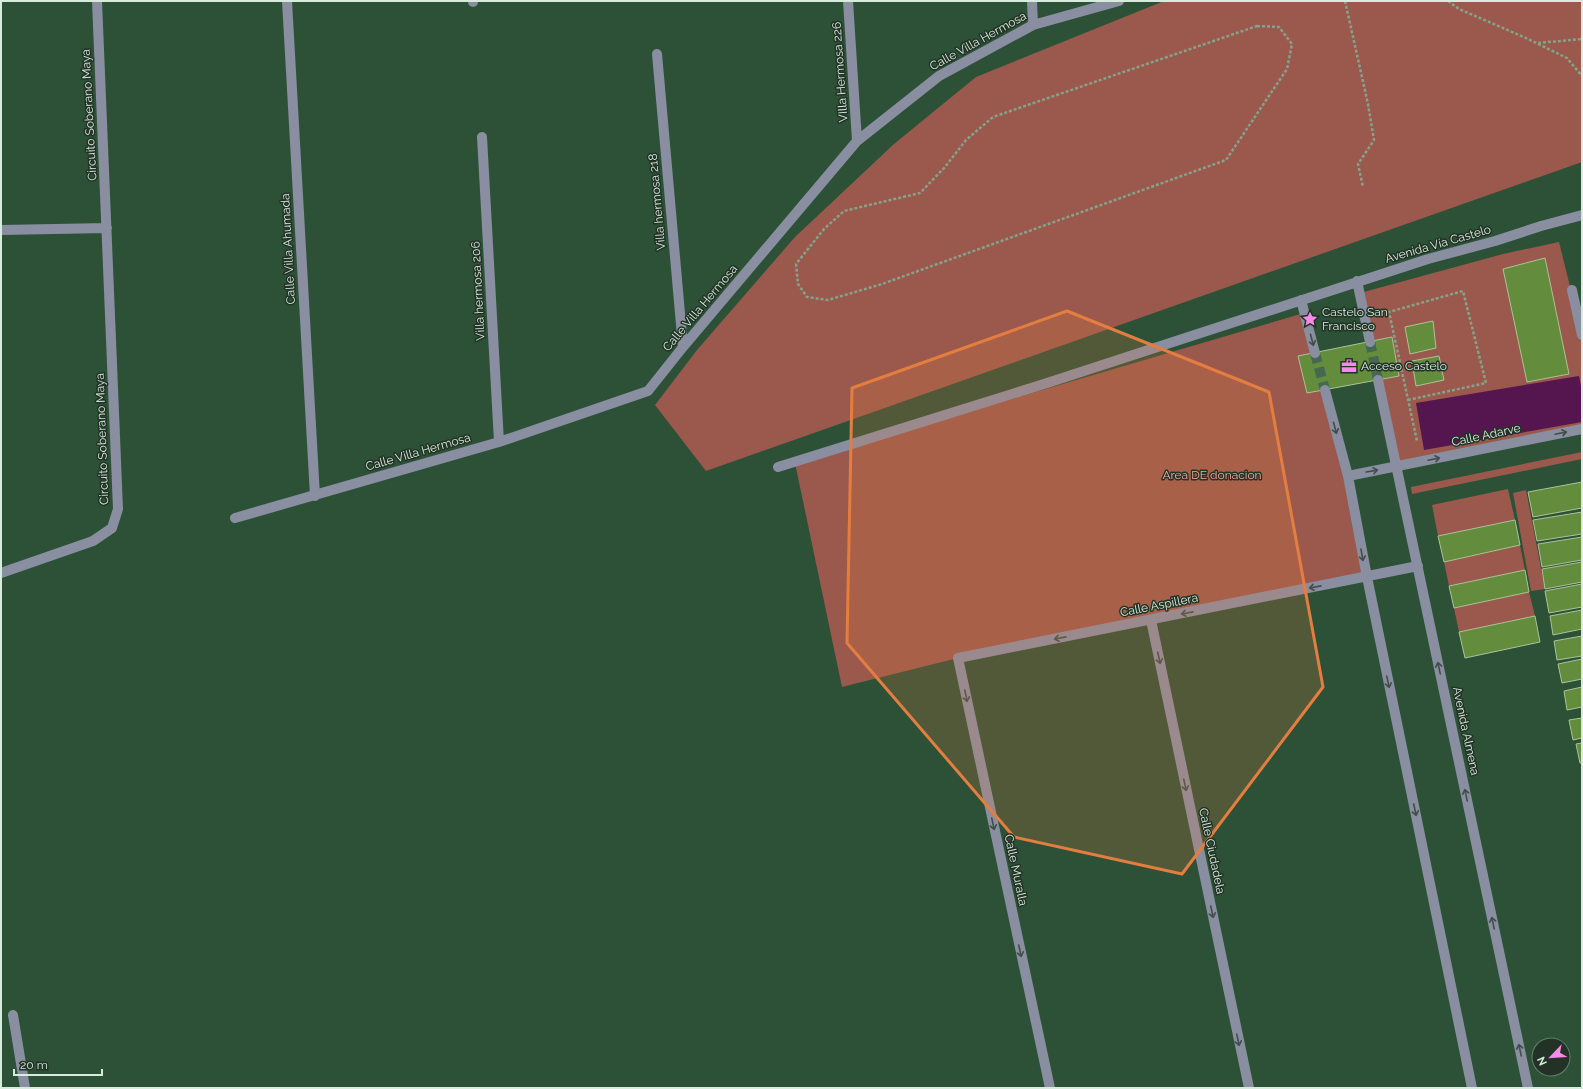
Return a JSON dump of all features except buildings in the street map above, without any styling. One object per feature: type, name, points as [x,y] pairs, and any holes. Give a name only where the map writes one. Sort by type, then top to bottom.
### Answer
[{"type":"street","name":"Circuito Soberano Maya","points":[[1,573],[93,541],[112,528],[118,509],[97,1]]},
{"type":"street","name":"Calle Villa Ahumada","points":[[287,1],[315,496]]},
{"type":"street","name":"VIlla Hermosa 226","points":[[848,1],[857,141]]},
{"type":"street","points":[[1032,1],[1034,25]]},
{"type":"street","name":"Calle Villa Hermosa","points":[[235,518],[499,442],[648,391],[683,347],[857,141],[939,76],[1034,25],[1119,1]]},
{"type":"street","name":"Villa hermosa 218","points":[[657,54],[683,347]]},
{"type":"street","name":"Villa hermosa 206","points":[[482,137],[499,442]]},
{"type":"street","name":"Avenida Vía Castelo","points":[[778,467],[1044,384],[1357,281],[1582,215]]},
{"type":"street","points":[[1,230],[107,228]]},
{"type":"street","points":[[1357,281],[1370,342]]},
{"type":"street","points":[[1572,290],[1582,335]]},
{"type":"street","points":[[1301,300],[1315,353]]},
{"type":"street","name":"Avenida Almena","points":[[1378,380],[1395,467],[1418,566],[1528,1088]]},
{"type":"street","points":[[1325,390],[1348,476],[1366,577],[1472,1088]]},
{"type":"street","name":"Calle Adarve","points":[[1348,476],[1582,429]]},
{"type":"street","name":"Calle Aspillera","points":[[958,658],[1418,566]]},
{"type":"street","name":"Calle Ciudadela","points":[[1151,620],[1249,1088]]},
{"type":"street","name":"Calle Muralla","points":[[958,658],[1050,1088]]},
{"type":"street","points":[[13,1015],[25,1088]]},
{"type":"path","points":[[1345,1],[1368,104],[1374,140],[1358,164],[1363,187]]},
{"type":"path","points":[[1448,1],[1459,9],[1537,43],[1566,58],[1582,76]]},
{"type":"path","points":[[1257,26],[1279,27],[1292,44],[1287,68],[1226,160],[890,281],[828,300],[807,297],[798,284],[796,264],[824,229],[844,211],[920,193],[945,167],[966,140],[993,118],[1028,104],[1257,26]]},
{"type":"path","points":[[1537,43],[1582,39]]},
{"type":"path","points":[[1408,400],[1486,383],[1463,291],[1389,312],[1408,400],[1422,462]]},
{"type":"highlighted area","points":[[1067,311],[1269,392],[1323,687],[1182,874],[1014,837],[847,643],[852,388]]},
{"type":"green space","points":[[1164,1],[1582,1],[1582,162],[706,471],[655,405],[697,350],[795,237],[894,144],[976,77]]},
{"type":"green space","points":[[1559,242],[1582,335],[1582,429],[1395,467],[1360,293],[1503,254]]},
{"type":"green space","name":"Area DE donacion","points":[[1304,313],[1348,476],[1367,577],[958,658],[842,687],[795,463]]},
{"type":"green space","points":[[1582,452],[1582,459],[1412,494],[1411,487]]},
{"type":"green space","points":[[1508,489],[1515,520],[1438,536],[1432,505]]},
{"type":"green space","points":[[1526,490],[1545,589],[1531,591],[1513,493]]},
{"type":"green space","points":[[1520,545],[1525,570],[1449,586],[1444,562]]},
{"type":"green space","points":[[1529,592],[1535,616],[1459,632],[1454,608]]},
{"type":"shaded area","points":[[1579,376],[1582,391],[1582,422],[1424,450],[1416,403]]},
{"type":"tunnel","points":[[1370,342],[1378,380]]},
{"type":"tunnel","points":[[1315,353],[1325,390]]},
{"type":"place","name":"Castelo San Francisco","points":[[1310,319]]},
{"type":"place","name":"Acceso Castelo","points":[[1349,366]]}]
